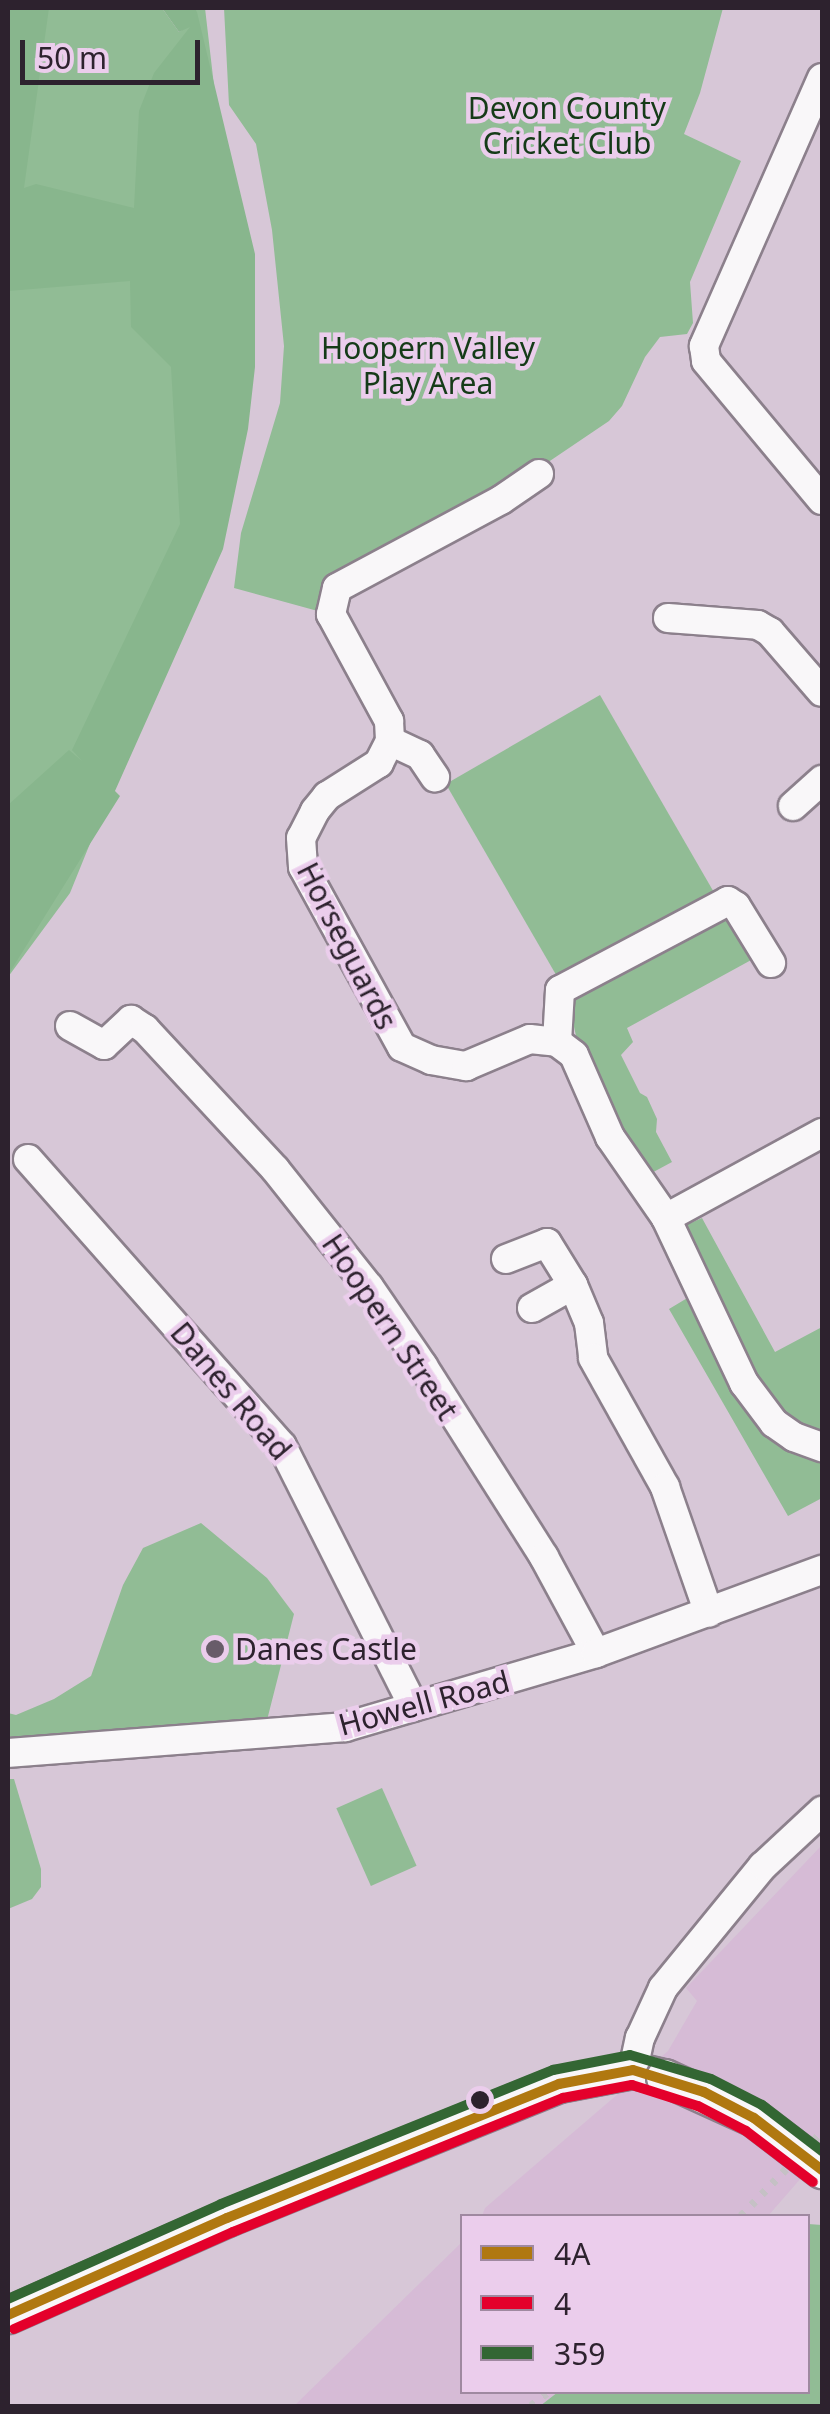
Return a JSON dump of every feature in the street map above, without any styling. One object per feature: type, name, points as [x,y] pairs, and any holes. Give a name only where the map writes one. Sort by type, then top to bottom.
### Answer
[{"type":"main road","points":[[8,2315],[228,2218],[559,2084],[649,2074],[754,2118],[822,2170]]},
{"type":"street","points":[[822,78],[704,346],[706,362],[822,500]]},
{"type":"street","points":[[434,777],[420,755],[390,741],[388,721],[331,614],[338,588],[501,500],[539,474]]},
{"type":"street","points":[[668,618],[758,625],[770,632],[822,692]]},
{"type":"street","name":"Horseguards","points":[[390,741],[380,764],[327,796],[306,825],[300,852],[303,867],[388,1028],[402,1047],[449,1065],[479,1064],[530,1039],[557,1042]]},
{"type":"street","points":[[793,806],[822,780]]},
{"type":"street","points":[[771,963],[736,906],[728,901],[560,990],[557,1042],[574,1054],[610,1137],[666,1218],[744,1383],[774,1423],[794,1438],[822,1447]]},
{"type":"street","name":"Hoopern Street","points":[[70,1026],[104,1045],[130,1020],[145,1030],[225,1112],[369,1287],[544,1557],[596,1653]]},
{"type":"street","points":[[666,1218],[822,1133]]},
{"type":"street","name":"Danes Road","points":[[28,1159],[282,1446],[414,1708]]},
{"type":"street","points":[[506,1259],[537,1243],[547,1243],[574,1285],[589,1323],[593,1358],[665,1487],[709,1613]]},
{"type":"street","points":[[532,1308],[574,1285]]},
{"type":"street","name":"Howell Road","points":[[8,1753],[271,1736],[345,1727],[596,1653],[822,1570]]},
{"type":"street","points":[[649,2074],[640,2038],[663,1988],[764,1866],[822,1811]]},
{"type":"shaded area","points":[[822,1845],[822,2154],[770,2214],[483,2214],[485,2208],[668,2051],[697,2001],[686,1988]]},
{"type":"shaded area","points":[[460,2244],[460,2394],[555,2394],[540,2406],[294,2406]]},
{"type":"green space","points":[[8,8],[162,8],[179,32],[197,21],[196,8],[205,8],[226,189],[189,599],[70,893],[8,977]]},
{"type":"green space","points":[[8,8],[49,8],[24,188],[36,184],[134,208],[139,111],[154,73],[190,27],[179,32],[162,8],[196,8],[255,254],[255,367],[248,429],[223,549],[115,791],[120,796],[8,975],[8,805],[69,750],[82,761],[72,750],[180,524],[171,367],[131,327],[130,281],[8,291]]},
{"type":"green space","points":[[224,8],[723,8],[700,93],[684,134],[741,161],[690,282],[693,323],[687,334],[660,337],[645,357],[622,406],[609,421],[325,613],[234,588],[241,533],[280,403],[284,346],[272,230],[256,144],[229,105]]},
{"type":"green space","points":[[600,695],[715,893],[560,982],[446,784]]},
{"type":"green space","points":[[715,918],[733,923],[753,959],[627,1028],[633,1042],[621,1055],[640,1093],[647,1097],[657,1119],[656,1132],[672,1162],[646,1176],[627,1147],[578,1045],[569,1004],[578,987]]},
{"type":"green space","points":[[702,1218],[775,1352],[822,1327],[822,1498],[788,1516],[669,1309],[704,1288],[680,1240],[686,1225]]},
{"type":"green space","name":"Danes Castle","points":[[201,1523],[267,1578],[294,1614],[265,1728],[154,1729],[8,1738],[8,1713],[16,1715],[54,1699],[91,1676],[123,1585],[143,1548]]},
{"type":"green space","points":[[8,1779],[14,1779],[41,1869],[41,1887],[32,1899],[8,1909]]},
{"type":"green space","points":[[382,1788],[417,1866],[371,1886],[336,1808]]},
{"type":"green space","points":[[810,2224],[822,2225],[822,2406],[540,2406],[555,2394],[810,2394]]},
{"type":"railway","points":[[743,2214],[822,2132]]},
{"type":"railway","points":[[531,2406],[546,2394]]},
{"type":"transit line","name":"359","points":[[8,2299],[221,2204],[553,2070],[630,2055],[711,2079],[762,2105],[822,2151]]},
{"type":"transit line","name":"4A","points":[[8,2315],[227,2218],[559,2084],[633,2070],[704,2092],[754,2118],[822,2170]]},
{"type":"transit line","name":"4","points":[[14,2329],[233,2232],[563,2098],[632,2085],[698,2106],[746,2131],[813,2182]]},
{"type":"place","name":"Danes Castle","points":[[215,1649]]},
{"type":"park label","name":"Devon County Cricket Club","points":[[567,125]]},
{"type":"park label","name":"Hoopern Valley Play Area","points":[[428,365]]}]
